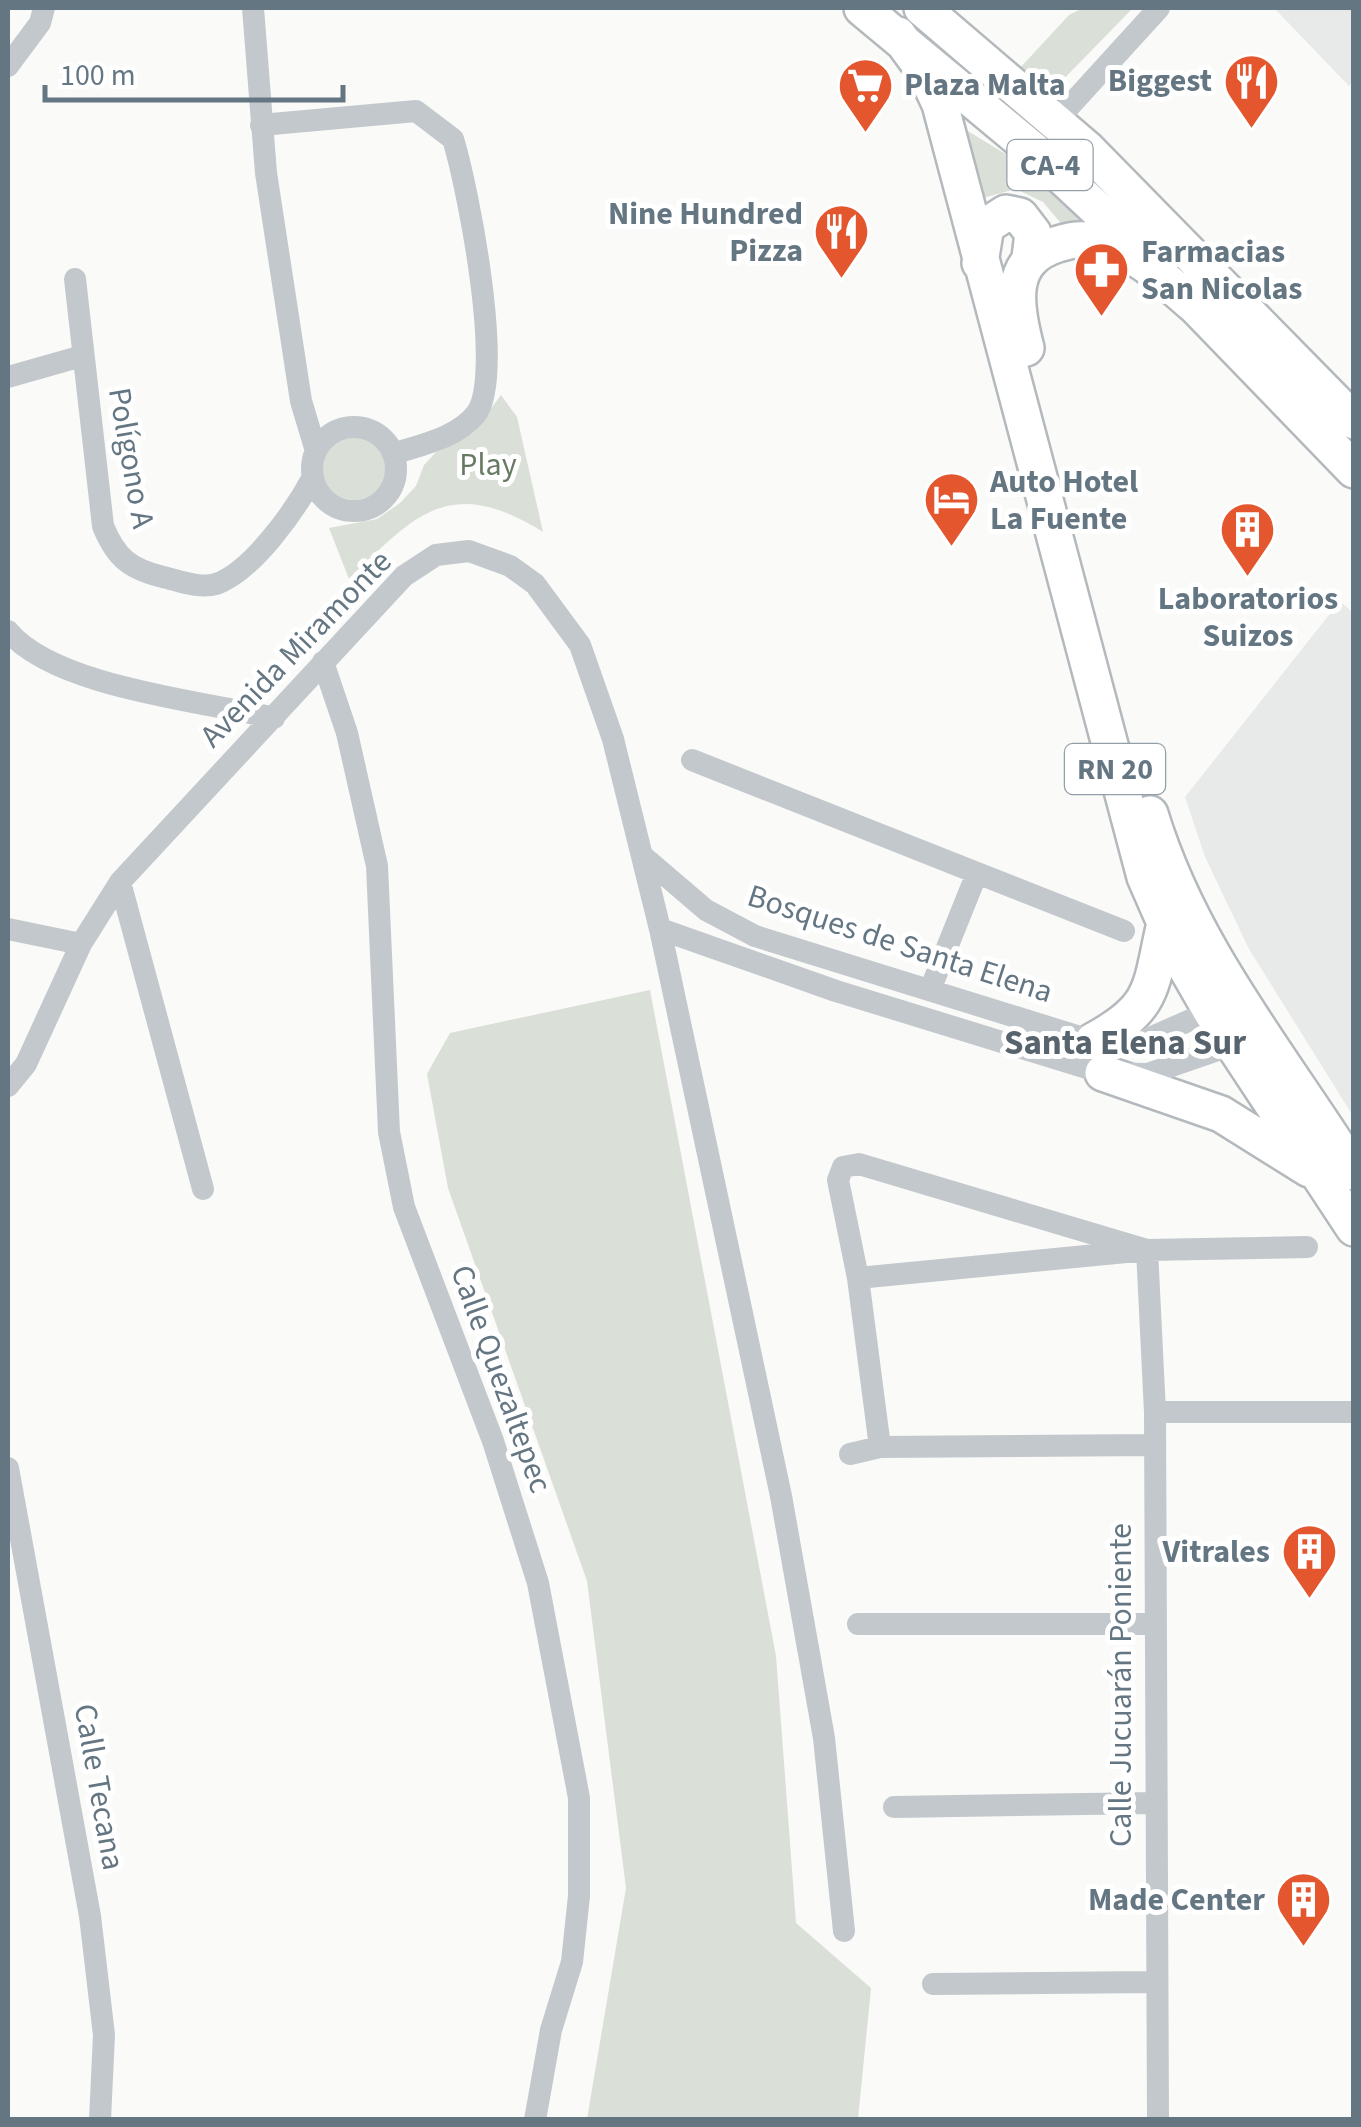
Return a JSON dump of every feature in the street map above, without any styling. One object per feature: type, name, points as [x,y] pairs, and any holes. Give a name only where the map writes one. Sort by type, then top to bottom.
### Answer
[{"type":"highway","name":"CA-4","points":[[862,8],[1105,214],[1354,470]]},
{"type":"highway","name":"CA-4","points":[[922,8],[1056,121],[1354,421]]},
{"type":"highway","name":"RN 20","points":[[898,35],[925,72],[940,104],[1133,839],[1165,922],[1232,1044],[1339,1176]]},
{"type":"highway","points":[[980,266],[986,226],[1006,212],[1020,216],[1031,229],[1034,241],[1030,258]]},
{"type":"highway","points":[[1030,258],[1071,240],[1100,242],[1137,260],[1194,305]]},
{"type":"highway","name":"RN 20","points":[[1030,258],[1017,284],[1016,314],[1159,843],[1218,967],[1339,1176],[1354,1228]]},
{"type":"highway","points":[[1165,922],[1142,1006],[1098,1057],[1221,1114],[1339,1176]]},
{"type":"street","points":[[8,66],[40,23],[44,8]]},
{"type":"street","points":[[252,8],[261,125],[302,401],[316,451],[313,477],[326,500],[350,510]]},
{"type":"street","points":[[1056,121],[1159,8]]},
{"type":"street","points":[[261,125],[396,109],[426,116],[454,139],[484,316],[488,355],[486,396],[464,425],[392,454]]},
{"type":"street","points":[[75,280],[82,356]]},
{"type":"street","name":"Polígono A","points":[[8,378],[82,356],[103,526],[123,562],[140,572],[195,585],[215,584],[234,574],[293,514],[313,477]]},
{"type":"street","points":[[293,514],[375,506],[384,498],[396,474],[392,454],[382,438],[358,426],[326,421],[302,401]]},
{"type":"street","points":[[316,451],[333,432],[358,426]]},
{"type":"street","name":"Avenida Miramonte","points":[[8,1086],[26,1064],[81,944],[120,882],[404,576],[436,555],[469,551],[510,566],[535,584],[580,644],[613,739],[660,929],[768,1434],[812,1666],[844,1931]]},
{"type":"street","points":[[8,631],[25,652],[62,671],[274,718]]},
{"type":"street","name":"Calle Quezaltepec","points":[[323,662],[347,733],[377,866],[389,1132],[404,1207],[493,1442],[538,1582],[579,1798],[579,1896],[572,1962],[547,2047],[535,2120]]},
{"type":"street","points":[[692,760],[1124,931]]},
{"type":"street","name":"Bosques de Santa Elena","points":[[642,856],[706,910],[742,930],[930,990],[1148,1074],[1232,1044]]},
{"type":"street","points":[[930,990],[977,873]]},
{"type":"street","points":[[120,882],[202,1188]]},
{"type":"street","points":[[8,929],[81,944]]},
{"type":"street","name":"Bosques de Santa Elena","points":[[660,929],[836,991],[1098,1057],[1211,1011]]},
{"type":"street","points":[[880,1447],[858,1278],[838,1180],[841,1169],[850,1164],[1147,1250]]},
{"type":"street","points":[[858,1278],[1147,1250],[1307,1247]]},
{"type":"street","name":"Calle Jucuarán Poniente","points":[[1147,1250],[1155,1412],[1158,2120]]},
{"type":"street","points":[[1155,1412],[1354,1412]]},
{"type":"street","points":[[850,1454],[880,1447],[1154,1445]]},
{"type":"street","name":"Calle Tecana","points":[[8,1468],[90,1916],[104,2036],[100,2120]]},
{"type":"street","points":[[858,1624],[1153,1624]]},
{"type":"street","points":[[894,1808],[1154,1803]]},
{"type":"street","points":[[933,1984],[1155,1982]]},
{"type":"shaded area","points":[[1274,8],[1353,8],[1353,82],[1349,86]]},
{"type":"shaded area","points":[[1340,601],[1354,614],[1353,1116],[1249,949],[1205,857],[1185,797]]},
{"type":"green space","points":[[1083,8],[1133,8],[1049,94],[1020,68],[1069,15]]},
{"type":"green space","points":[[963,128],[1012,158],[1094,227],[1065,228],[1043,202],[1016,189],[975,200]]},
{"type":"green space","name":"Play","points":[[501,395],[517,417],[543,532],[483,506],[459,504],[437,509],[395,535],[349,579],[329,528],[377,519],[400,503],[416,486],[424,465],[436,452],[473,433]]},
{"type":"green space","points":[[354,436],[377,445],[386,468],[377,491],[354,500],[331,491],[322,468],[331,445]]},
{"type":"green space","points":[[650,990],[776,1656],[796,1923],[871,1988],[858,2119],[587,2119],[626,1888],[587,1581],[448,1188],[427,1074],[450,1033]]},
{"type":"place","name":"Biggest","points":[[1251,130]]},
{"type":"place","name":"Plaza Malta","points":[[865,134]]},
{"type":"place","name":"Nine Hundred Pizza","points":[[842,281]]},
{"type":"place","name":"Farmacias San Nicolas","points":[[1102,319]]},
{"type":"place","name":"Auto Hotel La Fuente","points":[[951,549]]},
{"type":"place","name":"Laboratorios Suizos","points":[[1248,579]]},
{"type":"place","name":"Vitrales","points":[[1309,1601]]},
{"type":"place","name":"Made Center","points":[[1304,1949]]},
{"type":"district","name":"Santa Elena Sur","points":[[1125,1043]]}]
